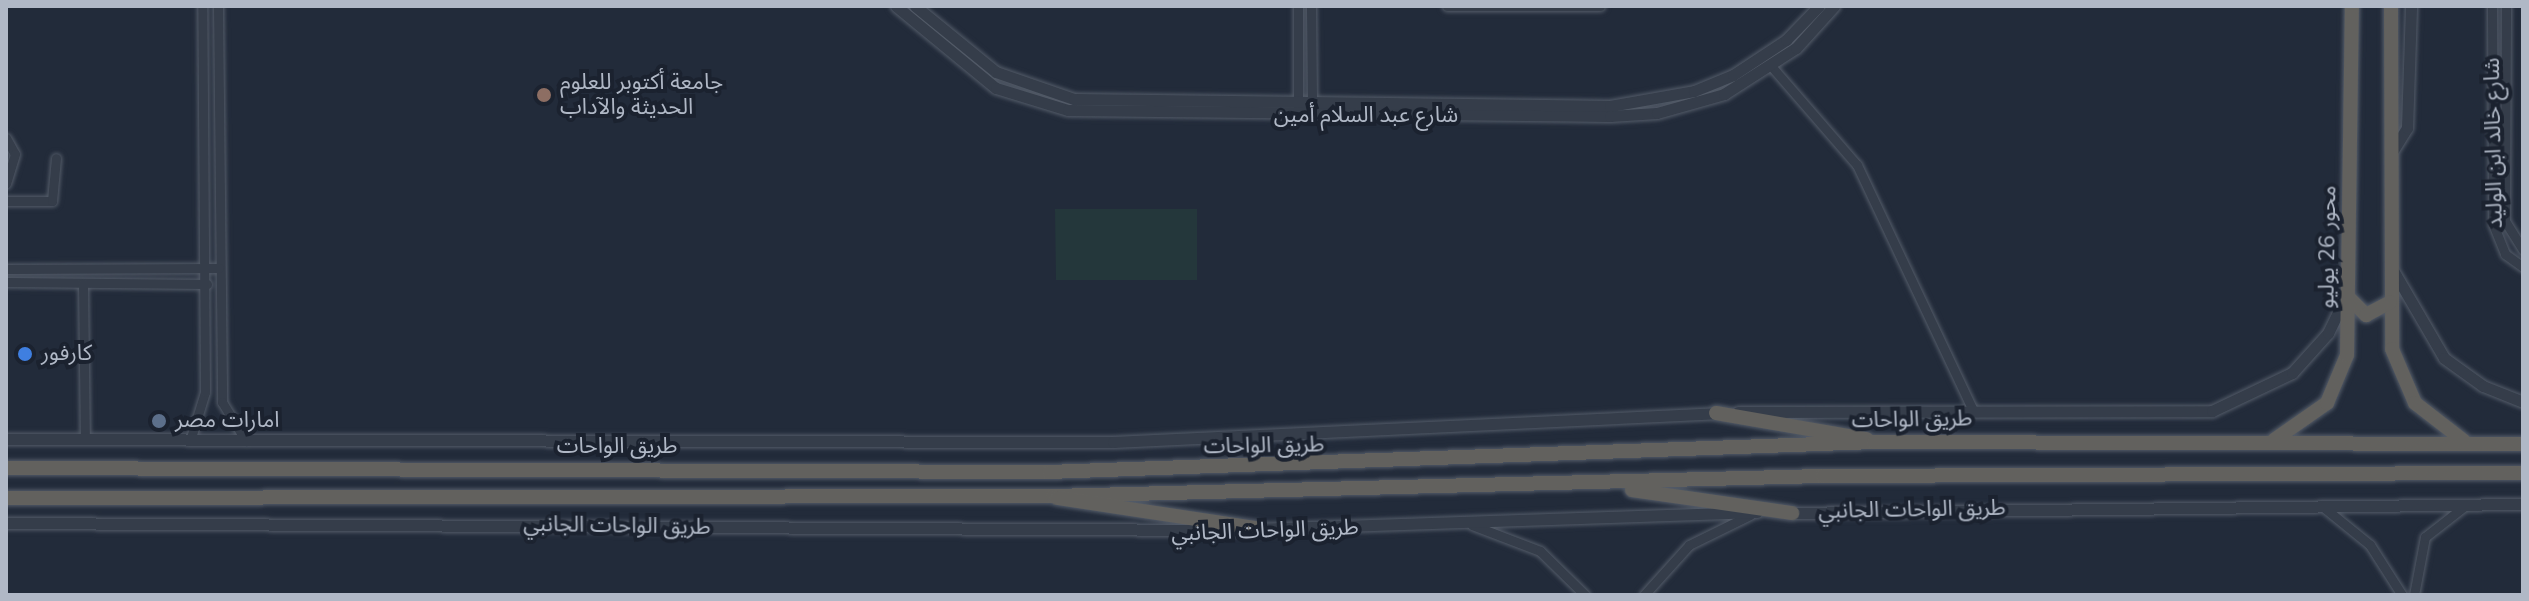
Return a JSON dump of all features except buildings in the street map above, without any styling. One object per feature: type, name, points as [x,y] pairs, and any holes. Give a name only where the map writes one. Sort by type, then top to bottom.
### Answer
[{"type":"highway","name":"محور 26 يوليو","points":[[2260,443],[2297,430],[2334,392],[2347,355],[2352,6]]},
{"type":"highway","points":[[2391,6],[2392,349],[2407,390],[2435,424],[2472,444]]},
{"type":"highway","points":[[2349,292],[2366,315],[2390,302]]},
{"type":"highway","points":[[1716,413],[1874,442]]},
{"type":"highway","name":"طريق الواحات","points":[[6,468],[1049,472],[1874,442],[2523,444]]},
{"type":"highway","points":[[439,495],[448,483],[444,468]]},
{"type":"highway","points":[[481,469],[484,495]]},
{"type":"highway","name":"طريق الواحات","points":[[7,500],[439,495],[1053,496],[1612,485],[1838,476],[2523,473]]},
{"type":"highway","points":[[1612,485],[1792,513]]},
{"type":"highway","points":[[1053,496],[1083,507],[1261,529]]},
{"type":"street","points":[[190,441],[204,408],[202,6]]},
{"type":"street","points":[[218,6],[222,407],[248,444]]},
{"type":"street","name":"شارع عبد السلام أمين","points":[[896,6],[976,75],[1044,104],[1129,115],[1298,109],[1610,111],[1703,103],[1772,67],[1834,6]]},
{"type":"street","name":"شارع عبد السلام أمين","points":[[915,6],[978,61],[1054,96],[1298,109]]},
{"type":"street","points":[[1298,6],[1298,109]]},
{"type":"street","points":[[1311,6],[1312,109]]},
{"type":"street","points":[[1447,6],[1600,6]]},
{"type":"street","name":"شارع عبد السلام أمين","points":[[1610,111],[1694,91],[1733,75],[1786,40],[1819,6]]},
{"type":"street","points":[[2390,156],[2407,128],[2411,6]]},
{"type":"street","points":[[2492,9],[2506,8]]},
{"type":"street","name":"شارع خالد ابن الوليد","points":[[2506,8],[2505,221],[2523,250]]},
{"type":"street","name":"شارع خالد ابن الوليد","points":[[2492,9],[2493,224],[2498,245],[2523,267]]},
{"type":"street","points":[[1772,67],[1857,165],[1972,408]]},
{"type":"street","points":[[6,138],[15,154],[6,184]]},
{"type":"street","points":[[6,201],[52,201],[56,158]]},
{"type":"street","points":[[2390,262],[2409,308],[2444,358],[2483,386],[2523,402]]},
{"type":"street","points":[[6,269],[219,268]]},
{"type":"street","points":[[6,282],[220,285]]},
{"type":"street","points":[[83,283],[85,440]]},
{"type":"street","points":[[6,439],[248,444],[1113,442],[1716,413],[2230,407],[2306,361],[2349,292]]},
{"type":"street","points":[[2319,504],[2370,545],[2402,594],[2414,593],[2425,537],[2467,504]]},
{"type":"street","name":"طريق الواحات الجانبي","points":[[6,523],[1137,535],[1472,525],[1757,512],[2523,504]]},
{"type":"street","points":[[1644,595],[1689,545],[1757,512]]},
{"type":"street","points":[[1472,525],[1540,551],[1585,595]]},
{"type":"green space","points":[[1055,209],[1197,209],[1197,280],[1056,280]]},
{"type":"place","name":"جامعة أكتوبر للعلوم الحديثة والآداب","points":[[544,95]]},
{"type":"place","name":"كارفور","points":[[25,354]]},
{"type":"place","name":"امارات مصر","points":[[159,421]]}]
